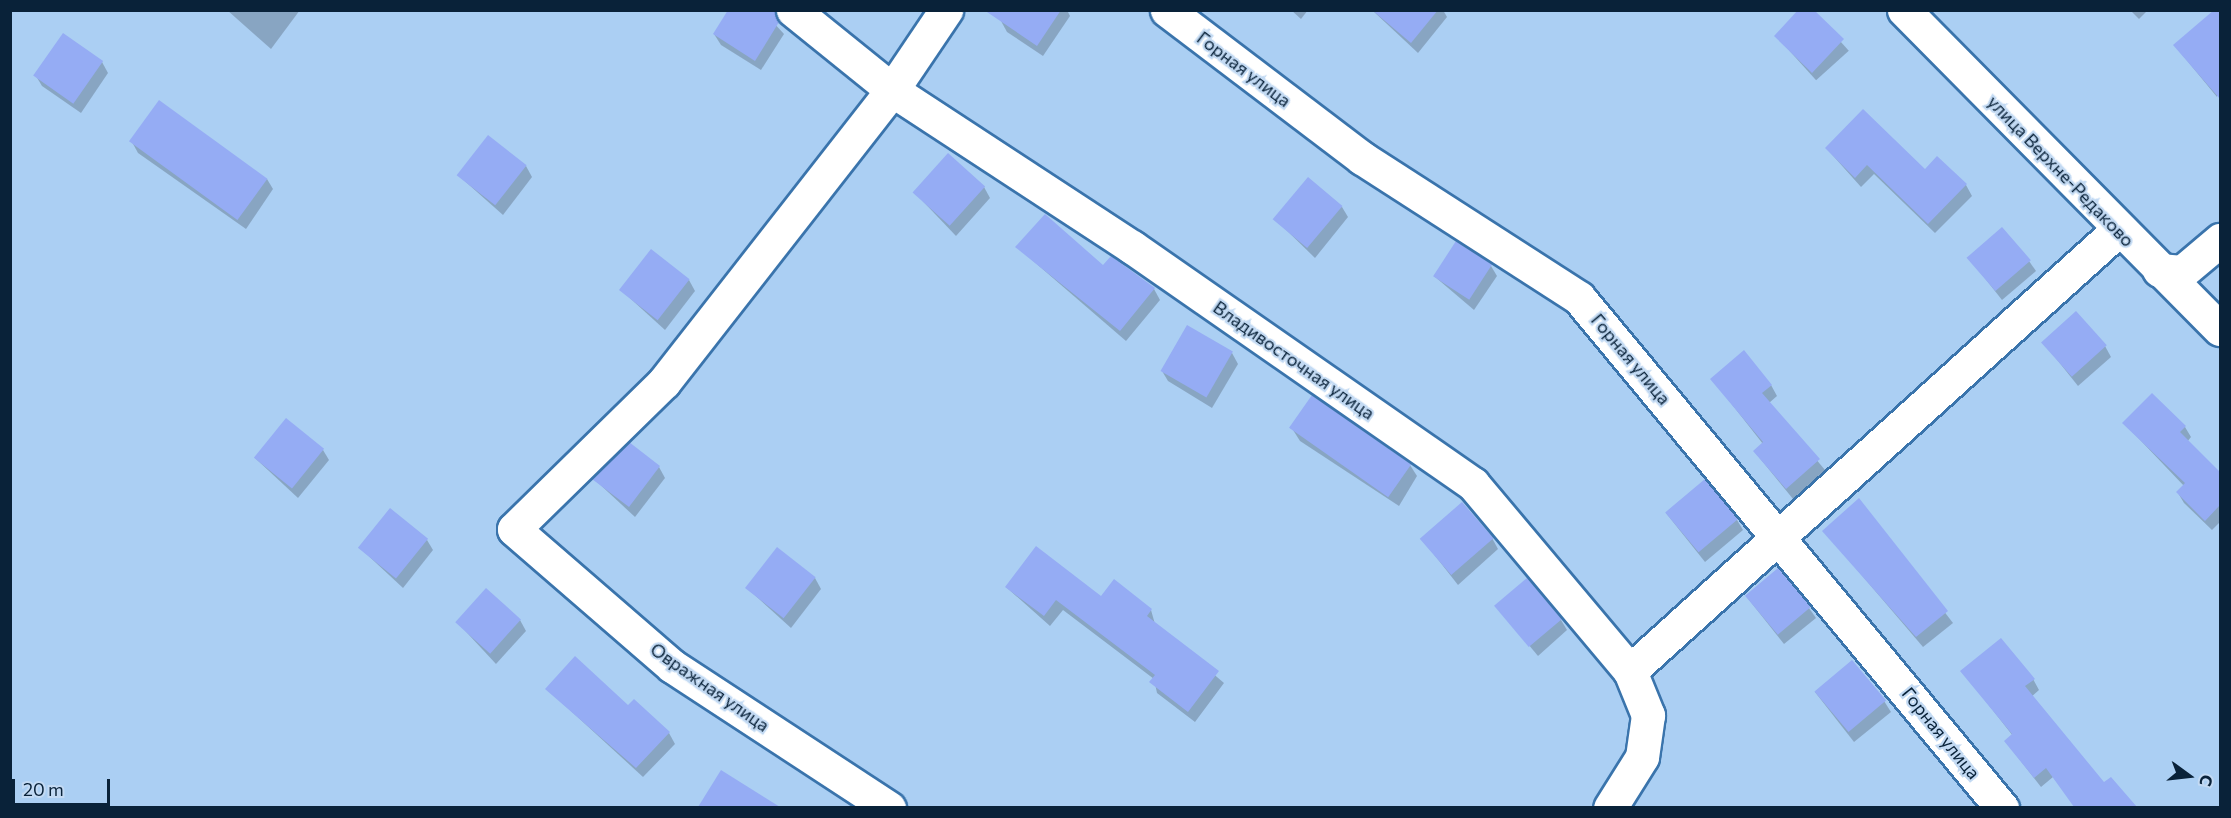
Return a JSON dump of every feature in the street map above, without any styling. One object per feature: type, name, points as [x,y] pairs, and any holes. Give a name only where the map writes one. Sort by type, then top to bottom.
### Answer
[{"type":"street","name":"Владивосточная улица","points":[[793,10],[892,90],[1132,247],[1473,484],[1630,671],[1648,715],[1642,757],[1616,804]]},
{"type":"street","points":[[892,90],[946,10]]},
{"type":"street","name":"Горная улица","points":[[1167,10],[1362,158],[1579,298],[1779,535],[2002,807]]},
{"type":"street","name":"улица Верхне-Редаково","points":[[1904,10],[2118,230],[2220,330]]},
{"type":"street","name":"Овражная улица","points":[[889,807],[672,666],[514,529],[664,382],[892,90]]},
{"type":"street","points":[[1630,671],[2118,230]]},
{"type":"street","points":[[2159,270],[2182,272],[2220,240]]},
{"type":"building","points":[[728,10],[775,10],[779,22],[755,61],[713,34]]},
{"type":"building","points":[[984,10],[1061,10],[1037,46]]},
{"type":"building","points":[[1372,10],[1438,10],[1411,43]]},
{"type":"building","points":[[1798,10],[1814,10],[1844,39],[1812,73],[1774,36]]},
{"type":"building","points":[[2214,10],[2220,10],[2220,99],[2173,45]]},
{"type":"building","points":[[63,33],[103,61],[73,104],[33,76]]},
{"type":"building","points":[[159,100],[267,179],[237,220],[129,141]]},
{"type":"building","points":[[1863,109],[1925,169],[1937,156],[1967,184],[1928,224],[1867,165],[1855,178],[1825,148]]},
{"type":"building","points":[[488,135],[527,165],[495,205],[457,175]]},
{"type":"building","points":[[948,153],[985,186],[950,226],[913,192]]},
{"type":"building","points":[[1308,177],[1342,206],[1307,248],[1273,219]]},
{"type":"building","points":[[1045,214],[1103,265],[1111,256],[1155,288],[1120,331],[1015,247]]},
{"type":"building","points":[[2002,227],[2031,260],[1995,291],[1967,258]]},
{"type":"building","points":[[1456,241],[1492,264],[1469,300],[1433,276]]},
{"type":"building","points":[[651,249],[690,279],[658,320],[619,290]]},
{"type":"building","points":[[2076,311],[2107,345],[2072,377],[2041,342]]},
{"type":"building","points":[[1187,325],[1233,352],[1206,397],[1160,371]]},
{"type":"building","points":[[1744,350],[1772,385],[1762,393],[1820,459],[1786,489],[1753,451],[1763,442],[1710,379]]},
{"type":"building","points":[[2152,393],[2186,426],[2180,432],[2220,472],[2220,505],[2205,521],[2176,492],[2185,483],[2122,423]]},
{"type":"building","points":[[1312,395],[1411,464],[1388,497],[1289,428]]},
{"type":"building","points":[[286,418],[324,449],[292,488],[254,458]]},
{"type":"building","points":[[629,442],[660,466],[629,507],[592,479]]},
{"type":"building","points":[[1705,479],[1738,519],[1699,552],[1665,512]]},
{"type":"building","points":[[1859,498],[1948,611],[1916,637],[1822,531]]},
{"type":"building","points":[[1462,502],[1493,538],[1451,575],[1420,539]]},
{"type":"building","points":[[390,508],[428,539],[396,578],[358,548]]},
{"type":"building","points":[[1036,546],[1101,596],[1114,579],[1152,609],[1147,616],[1219,671],[1188,712],[1149,682],[1155,675],[1056,600],[1044,616],[1005,587]]},
{"type":"building","points":[[777,547],[816,577],[784,618],[745,588]]},
{"type":"building","points":[[1778,568],[1811,607],[1778,635],[1745,596]]},
{"type":"building","points":[[1527,578],[1562,619],[1529,647],[1494,606]]},
{"type":"building","points":[[486,588],[521,619],[490,654],[455,622]]},
{"type":"building","points":[[2001,638],[2035,679],[2025,686],[2104,782],[2111,777],[2137,807],[2074,807],[2046,768],[2034,778],[2004,741],[2012,734],[1960,671]]},
{"type":"building","points":[[575,656],[628,705],[634,699],[670,732],[636,768],[545,689]]},
{"type":"building","points":[[1852,660],[1886,701],[1849,732],[1814,691]]},
{"type":"building","points":[[721,770],[780,807],[698,807]]}]
